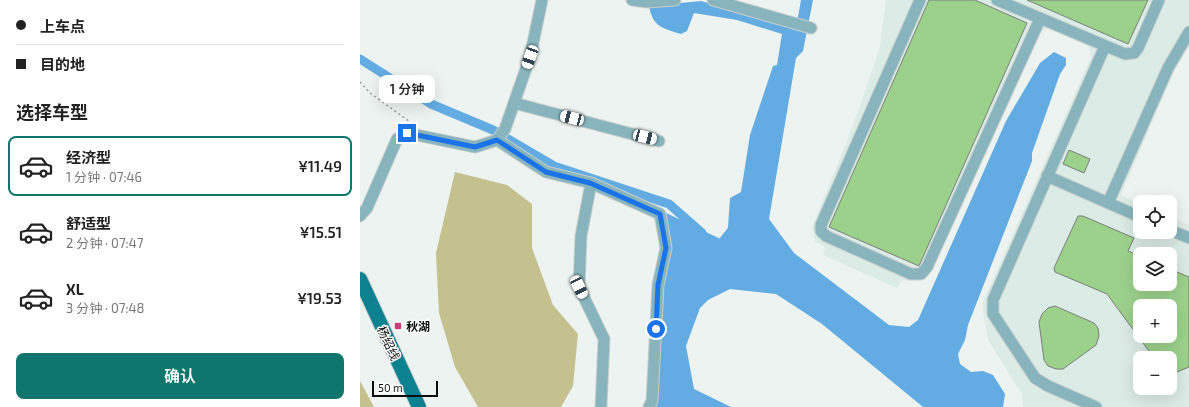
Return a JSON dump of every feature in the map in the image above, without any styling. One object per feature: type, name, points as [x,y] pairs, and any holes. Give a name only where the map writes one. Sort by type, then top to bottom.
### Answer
[{"type":"main road","name":"杨绍线","points":[[360,279],[419,407]]},
{"type":"street","points":[[360,216],[367,208],[397,139],[407,133],[475,147],[497,140],[505,129],[530,57],[542,0]]},
{"type":"street","points":[[632,0],[647,2],[675,0]]},
{"type":"street","points":[[713,0],[811,28]]},
{"type":"street","points":[[920,0],[820,225],[821,231],[826,236],[911,274],[921,274],[927,267],[1040,19]]},
{"type":"street","points":[[996,0],[1124,54],[1134,53],[1138,48],[1159,0]]},
{"type":"street","points":[[1108,203],[1168,68],[1189,32]]},
{"type":"street","points":[[1096,407],[1048,386],[1035,378],[993,314],[993,300],[1105,46]]},
{"type":"street","points":[[514,103],[659,141]]},
{"type":"street","points":[[497,140],[546,172],[590,183],[660,214],[666,248],[658,285],[652,401],[649,407]]},
{"type":"street","points":[[1047,176],[1133,214]]},
{"type":"street","points":[[590,183],[581,236],[579,287],[604,339],[601,407]]},
{"type":"street","points":[[1177,233],[1189,238]]},
{"type":"path","points":[[360,82],[370,93],[416,125]]},
{"type":"shaded area","points":[[886,0],[1189,0],[1189,47],[1175,69],[1121,195],[1133,201],[1133,239],[1177,239],[1177,220],[1189,225],[1189,407],[1023,407],[1022,394],[988,340],[982,304],[1091,57],[1089,47],[1049,28],[1039,33],[926,278],[916,281],[902,280],[897,288],[823,255],[826,248],[815,241],[812,227],[853,126],[880,47]]},
{"type":"shaded area","points":[[455,172],[507,185],[532,204],[532,248],[553,305],[578,334],[573,386],[561,407],[478,407],[455,367],[439,313],[436,253]]},
{"type":"shaded area","points":[[360,381],[374,407],[360,407]]},
{"type":"water","points":[[801,0],[813,0],[803,51],[796,58],[769,219],[794,253],[889,325],[909,327],[918,320],[1006,121],[1040,63],[1054,52],[1066,58],[1066,65],[1060,74],[1032,153],[1032,161],[968,325],[965,340],[958,354],[960,364],[971,372],[983,371],[993,375],[1005,394],[1003,407],[923,407],[822,324],[776,294],[730,289],[708,300],[700,308],[686,346],[694,389],[731,407],[652,407],[655,401],[662,211],[727,242],[730,198],[741,192],[750,135],[773,66],[777,65],[782,34],[737,20],[694,13],[687,31],[681,34],[659,26],[653,18],[649,6],[701,1],[789,26],[798,17]]},
{"type":"building","points":[[929,0],[975,0],[1027,23],[919,266],[829,227]]},
{"type":"building","points":[[1027,0],[1148,0],[1128,44]]},
{"type":"building","points":[[1069,150],[1090,159],[1084,173],[1063,164]]},
{"type":"building","points":[[1078,216],[1083,216],[1133,238],[1128,251],[1133,253],[1133,291],[1177,291],[1177,272],[1189,277],[1189,367],[1177,372],[1177,351],[1149,351],[1143,343],[1177,343],[1177,299],[1133,299],[1133,329],[1107,294],[1055,272],[1054,268]]},
{"type":"building","points":[[1055,306],[1094,323],[1098,328],[1099,336],[1096,345],[1063,369],[1056,369],[1048,366],[1044,360],[1039,322],[1042,314],[1048,308]]},
{"type":"waterway","points":[[360,59],[431,104],[493,130],[554,166],[669,204],[702,233]]},
{"type":"waterway","points":[[717,249],[735,226]]},
{"type":"place","name":"秋湖","points":[[398,326]]},
{"type":"route","points":[[407,133],[475,147],[497,140],[546,172],[590,183],[660,214],[666,248],[658,285],[656,329]]}]
